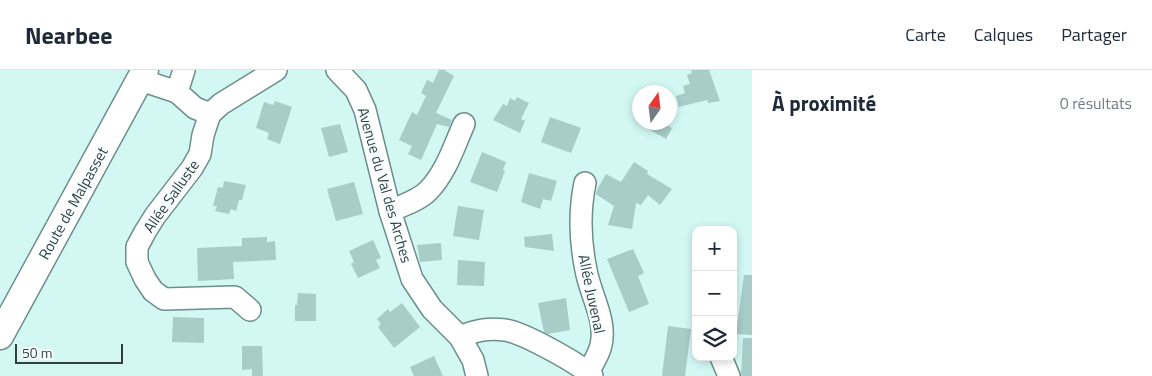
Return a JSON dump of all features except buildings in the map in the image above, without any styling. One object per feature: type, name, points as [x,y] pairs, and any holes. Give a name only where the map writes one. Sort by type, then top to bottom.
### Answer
[{"type":"main road","name":"Route de Malpasset","points":[[0,336],[143,75]]},
{"type":"street","points":[[177,92],[184,70]]},
{"type":"street","points":[[143,75],[177,92],[195,108],[210,114],[221,104],[276,70]]},
{"type":"street","name":"Avenue du Val des Arches","points":[[337,70],[356,90],[365,110],[390,211],[412,279],[432,309],[460,337],[473,360],[477,376]]},
{"type":"street","name":"Allée Salluste","points":[[210,114],[202,135],[200,154],[192,168],[145,232],[137,247],[137,262],[153,291],[164,299],[236,297],[250,310]]},
{"type":"street","points":[[390,211],[428,191],[444,170],[464,124]]},
{"type":"street","name":"Allée Juvenal","points":[[585,183],[581,204],[580,236],[586,272],[603,330],[602,344],[590,374]]},
{"type":"street","points":[[460,337],[477,330],[507,330],[534,341],[573,362],[590,374]]},
{"type":"street","points":[[723,361],[729,376]]}]
